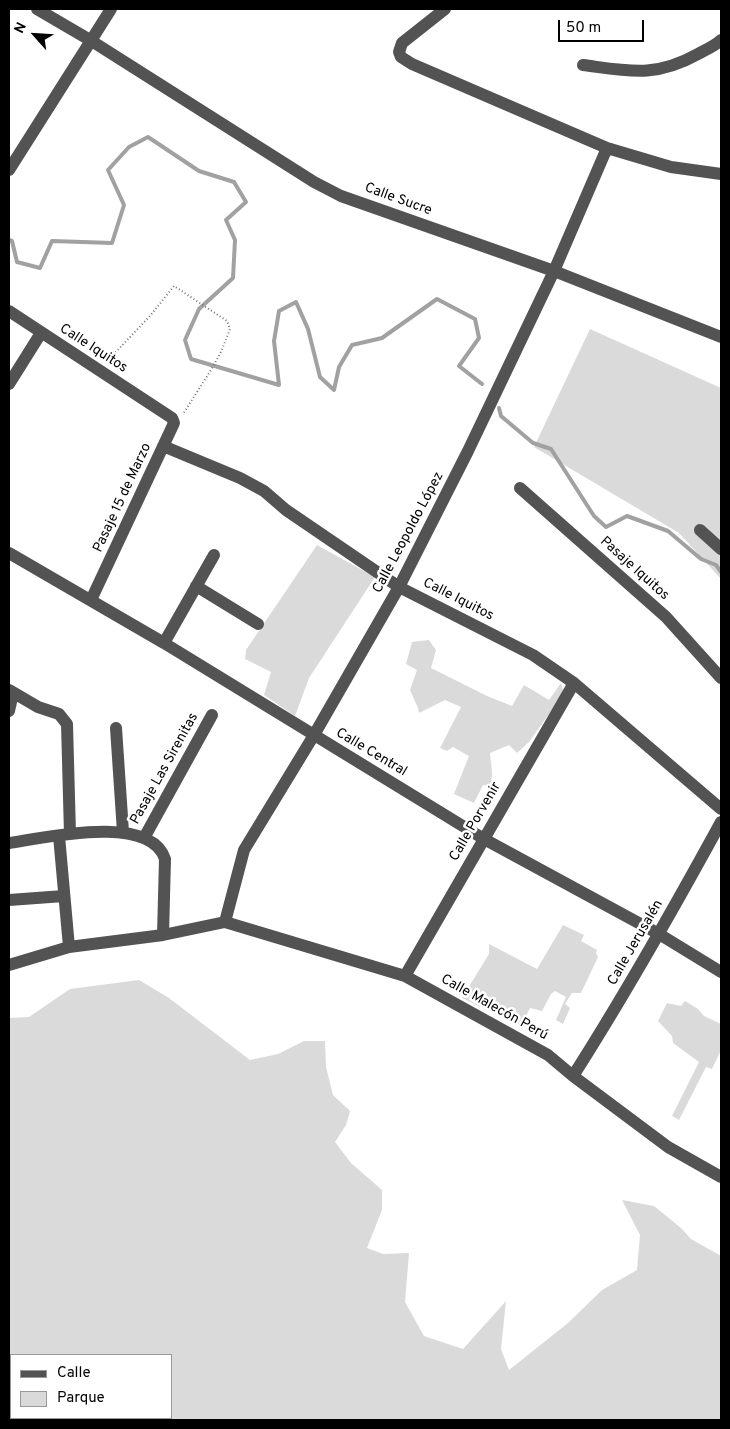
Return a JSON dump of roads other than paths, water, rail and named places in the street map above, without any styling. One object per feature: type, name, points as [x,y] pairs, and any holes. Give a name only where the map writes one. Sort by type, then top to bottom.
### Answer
[{"type":"street","name":"Calle Sucre","points":[[37,9],[90,40],[314,182],[341,196],[554,271],[721,337]]},
{"type":"street","points":[[9,170],[110,9]]},
{"type":"street","points":[[445,9],[402,43],[399,52],[401,57],[412,64],[607,148],[671,167],[721,174]]},
{"type":"street","points":[[583,65],[632,72],[654,70],[680,64],[721,40]]},
{"type":"street","name":"Calle Leopoldo López","points":[[225,922],[244,850],[314,735],[399,587],[468,451],[554,271],[607,148]]},
{"type":"street","name":"Calle Iquitos","points":[[9,311],[172,418],[174,423]]},
{"type":"street","points":[[9,384],[41,333]]},
{"type":"street","name":"Pasaje 15 de Marzo","points":[[91,600],[174,423]]},
{"type":"street","name":"Calle Iquitos","points":[[163,446],[240,478],[264,491],[286,510],[399,587],[533,655],[574,683],[721,808]]},
{"type":"street","name":"Pasaje Iquitos","points":[[520,488],[666,617],[721,678]]},
{"type":"street","points":[[700,530],[721,549]]},
{"type":"street","name":"Calle Central","points":[[9,553],[164,643],[484,839],[660,934],[721,972]]},
{"type":"street","points":[[164,643],[214,555]]},
{"type":"street","points":[[196,586],[258,624]]},
{"type":"street","name":"Calle Porvenir","points":[[405,976],[574,683]]},
{"type":"street","points":[[9,711],[11,692],[38,707],[59,714],[67,724],[64,896],[69,947]]},
{"type":"street","name":"Pasaje Las Sirenitas","points":[[144,838],[212,715]]},
{"type":"street","points":[[116,728],[123,832]]},
{"type":"street","name":"Calle Jerusalén","points":[[573,1076],[603,1030],[660,934],[721,822]]},
{"type":"street","points":[[9,843],[65,835],[123,832],[144,838],[156,846],[165,859],[163,935]]},
{"type":"street","points":[[9,900],[64,896]]},
{"type":"street","points":[[9,964],[69,947],[163,935],[225,922]]},
{"type":"street","name":"Calle Malecón Perú","points":[[225,922],[405,976],[548,1055],[668,1147],[721,1176]]},
{"type":"waterway","points":[[9,240],[12,241],[17,262],[40,268],[52,241],[112,243],[124,205],[108,170],[129,147],[148,137],[199,171],[234,182],[246,202],[226,220],[235,240],[233,278],[199,309],[185,340],[191,359],[279,385],[274,341],[279,311],[296,302],[308,329],[320,377],[334,390],[339,367],[352,345],[382,338],[437,299],[475,319],[479,338],[459,366],[482,384]]},
{"type":"waterway","points":[[499,408],[501,416],[533,443],[551,449],[594,516],[606,527],[627,516],[668,531],[701,559],[716,565],[721,572]]}]
